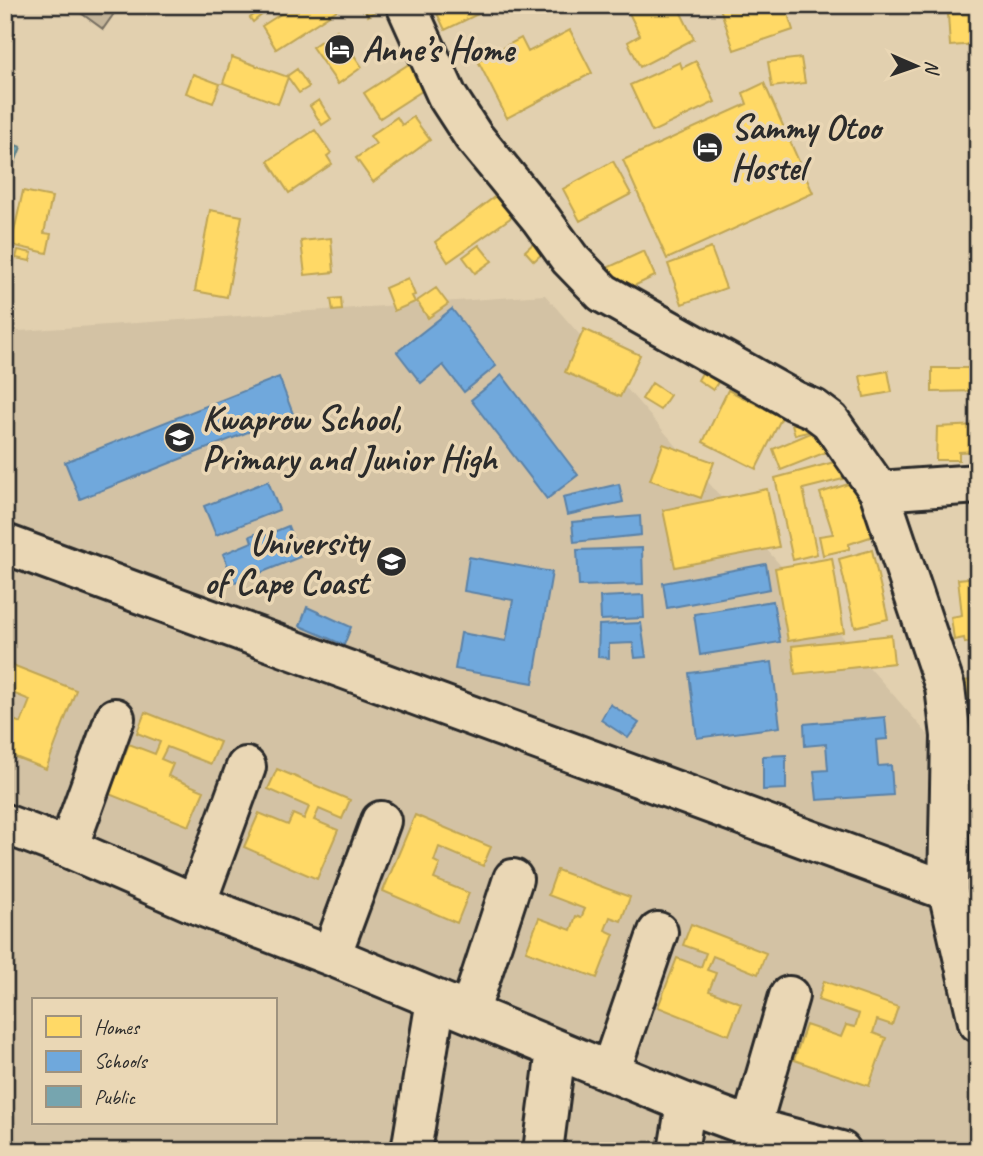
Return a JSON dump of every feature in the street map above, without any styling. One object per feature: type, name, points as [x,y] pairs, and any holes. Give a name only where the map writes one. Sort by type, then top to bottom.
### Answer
[{"type":"street","points":[[406,5],[447,96],[473,136],[541,219],[570,260],[603,293],[822,415],[830,421],[879,491],[945,687],[951,736],[948,891],[978,1022]]},
{"type":"street","points":[[879,491],[978,484]]},
{"type":"street","points":[[5,544],[948,891]]},
{"type":"street","points":[[68,848],[115,718]]},
{"type":"street","points":[[196,904],[246,767]]},
{"type":"street","points":[[331,956],[381,821]]},
{"type":"street","points":[[5,824],[686,1103],[751,1127],[841,1151]]},
{"type":"street","points":[[411,1151],[453,1007],[513,879]]},
{"type":"street","points":[[610,1072],[658,932]]},
{"type":"street","points":[[751,1127],[789,996]]},
{"type":"street","points":[[543,1151],[556,1050]]},
{"type":"street","points":[[678,1151],[686,1103]]},
{"type":"shaded area","points":[[70,5],[120,5],[103,29]]},
{"type":"shaded area","name":"University of Cape Coast","points":[[545,295],[978,792],[978,1151],[5,1151],[5,332]]},
{"type":"building: Homes","points":[[289,5],[345,5],[276,49],[262,26],[290,8]]},
{"type":"building: Homes","points":[[362,5],[385,5],[368,16]]},
{"type":"building: Homes","points":[[433,5],[479,5],[482,12],[445,30]]},
{"type":"building: Homes","points":[[625,5],[677,5],[694,39],[640,67],[628,42],[640,35]]},
{"type":"building: Homes","points":[[719,5],[785,5],[793,30],[734,50]]},
{"type":"building: Homes","points":[[261,9],[264,13],[253,22],[250,18]]},
{"type":"building: Homes","points":[[978,12],[978,44],[950,46],[948,14]]},
{"type":"building: Homes","points":[[337,30],[362,67],[338,84],[312,47]]},
{"type":"building: Homes","points":[[570,30],[592,73],[507,118],[478,61],[521,38],[528,52]]},
{"type":"building: Homes","points":[[232,57],[288,77],[278,104],[223,83]]},
{"type":"building: Homes","points":[[801,58],[805,83],[772,87],[768,62]]},
{"type":"building: Homes","points":[[696,61],[715,102],[652,132],[630,85],[680,62],[682,68]]},
{"type":"building: Homes","points":[[409,64],[425,89],[380,118],[364,93]]},
{"type":"building: Homes","points":[[297,69],[309,87],[299,93],[287,76]]},
{"type":"building: Homes","points":[[193,74],[220,84],[213,103],[186,93]]},
{"type":"building: Homes","name":"Sammy Otoo Hostel","points":[[764,83],[813,193],[667,259],[623,160],[747,104],[743,93]]},
{"type":"building: Homes","points":[[319,100],[331,119],[322,125],[310,106]]},
{"type":"building: Homes","points":[[397,117],[402,125],[413,117],[430,140],[373,182],[356,158],[376,144],[370,136]]},
{"type":"building: Homes","points":[[315,130],[331,153],[327,156],[332,164],[289,193],[268,161]]},
{"type":"building: Homes","points":[[613,161],[631,194],[580,221],[563,189]]},
{"type":"building: Homes","points":[[23,191],[52,197],[44,233],[51,234],[47,253],[11,245]]},
{"type":"building: Homes","points":[[501,192],[516,214],[448,262],[435,242]]},
{"type":"building: Homes","points":[[210,210],[242,216],[227,297],[195,291]]},
{"type":"building: Homes","points":[[331,238],[334,272],[305,275],[301,241]]},
{"type":"building: Homes","points":[[535,242],[544,252],[534,261],[525,251]]},
{"type":"building: Homes","points":[[479,245],[492,261],[475,273],[463,257]]},
{"type":"building: Homes","points":[[711,248],[726,288],[682,304],[668,264]]},
{"type":"building: Homes","points":[[18,250],[32,253],[30,261],[16,258]]},
{"type":"building: Homes","points":[[644,251],[655,276],[619,293],[607,268]]},
{"type":"building: Homes","points":[[408,278],[415,302],[394,311],[385,288]]},
{"type":"building: Homes","points":[[436,288],[448,304],[428,318],[417,301]]},
{"type":"building: Homes","points":[[341,298],[342,310],[333,311],[331,299]]},
{"type":"building: Homes","points":[[584,329],[640,355],[620,397],[565,372]]},
{"type":"building: Homes","points":[[709,361],[725,371],[713,390],[698,380]]},
{"type":"building: Homes","points":[[932,368],[978,368],[978,391],[932,392]]},
{"type":"building: Homes","points":[[888,371],[892,392],[864,397],[860,376]]},
{"type":"building: Homes","points":[[652,383],[670,395],[660,410],[642,399]]},
{"type":"building: Homes","points":[[728,390],[782,417],[756,469],[703,442]]},
{"type":"building: Homes","points":[[809,419],[812,431],[795,435],[792,424]]},
{"type":"building: Homes","points":[[978,425],[978,451],[959,452],[959,460],[936,460],[937,427]]},
{"type":"building: Homes","points":[[820,429],[829,451],[781,470],[773,449]]},
{"type":"building: Homes","points":[[663,444],[714,462],[701,498],[650,480]]},
{"type":"building: Homes","points":[[838,461],[843,479],[803,489],[817,554],[793,560],[775,478]]},
{"type":"building: Homes","points":[[858,481],[876,535],[849,544],[849,549],[823,555],[819,536],[833,534],[820,493]]},
{"type":"building: Homes","points":[[767,489],[779,547],[675,567],[663,510]]},
{"type":"building: Homes","points":[[872,550],[888,619],[855,627],[839,559]]},
{"type":"building: Homes","points":[[832,558],[844,632],[788,641],[775,568]]},
{"type":"building: Homes","points":[[978,577],[978,641],[965,643],[964,638],[954,640],[951,617],[962,615],[958,579]]},
{"type":"building: Homes","points":[[891,635],[894,663],[795,674],[792,646]]},
{"type":"building: Homes","points":[[5,662],[76,690],[46,769],[5,753],[5,717],[21,723],[30,700],[5,690]]},
{"type":"building: Homes","points":[[978,680],[978,734],[958,735],[956,681]]},
{"type":"building: Homes","points":[[145,712],[220,742],[211,764],[167,747],[161,759],[173,764],[168,776],[204,791],[189,826],[109,794],[129,744],[155,754],[160,742],[137,733]]},
{"type":"building: Homes","points":[[277,769],[350,800],[342,819],[319,809],[314,820],[338,830],[317,879],[244,847],[259,813],[288,825],[293,814],[304,819],[309,807],[268,789]]},
{"type":"building: Homes","points":[[415,815],[491,847],[483,866],[439,847],[434,861],[440,864],[434,879],[469,893],[457,923],[383,891]]},
{"type":"building: Homes","points":[[557,870],[630,897],[621,921],[610,917],[605,930],[614,934],[597,978],[526,951],[539,918],[571,930],[576,916],[581,918],[585,909],[548,895]]},
{"type":"building: Homes","points":[[691,924],[766,953],[758,974],[713,956],[707,970],[716,973],[709,991],[741,1003],[729,1035],[658,1007],[677,958],[701,967],[706,953],[683,945]]},
{"type":"building: Homes","points":[[824,981],[898,1007],[892,1025],[877,1020],[873,1033],[886,1038],[869,1086],[794,1060],[806,1025],[841,1037],[846,1025],[855,1027],[859,1014],[818,1000]]},
{"type":"building: Schools","points":[[452,309],[496,366],[464,392],[443,365],[421,383],[397,352]]},
{"type":"building: Schools","points":[[502,375],[578,475],[547,499],[471,400]]},
{"type":"building: Schools","name":"Kwaprow School, Primary and Junior High","points":[[279,377],[293,414],[80,499],[65,462]]},
{"type":"building: Schools","points":[[268,481],[279,510],[216,535],[204,506]]},
{"type":"building: Schools","points":[[619,484],[623,502],[567,515],[563,497]]},
{"type":"building: Schools","points":[[640,516],[641,535],[574,542],[572,522]]},
{"type":"building: Schools","points":[[288,526],[300,557],[235,583],[223,554],[252,542],[250,536],[262,531],[264,536]]},
{"type":"building: Schools","points":[[642,548],[643,584],[579,586],[577,550]]},
{"type":"building: Schools","points":[[469,557],[552,572],[533,683],[455,669],[461,633],[506,641],[513,600],[464,591]]},
{"type":"building: Schools","points":[[766,564],[770,589],[667,608],[663,583]]},
{"type":"building: Schools","points":[[643,595],[644,618],[601,620],[600,597]]},
{"type":"building: Schools","points":[[773,601],[780,642],[700,655],[694,614]]},
{"type":"building: Schools","points":[[307,607],[351,627],[344,645],[300,626]]},
{"type":"building: Schools","points":[[641,623],[646,657],[635,658],[633,643],[609,644],[609,658],[598,657],[599,625]]},
{"type":"building: Schools","points":[[772,662],[780,727],[697,738],[689,673]]},
{"type":"building: Schools","points":[[610,704],[639,723],[628,738],[601,720]]},
{"type":"building: Schools","points":[[885,717],[887,739],[876,740],[878,766],[891,765],[893,795],[817,800],[814,771],[828,770],[826,744],[805,746],[804,724]]},
{"type":"building: Schools","points":[[786,755],[786,789],[763,790],[763,756]]},
{"type":"building: Schools","points":[[978,848],[978,904],[975,903]]},
{"type":"building: Public","points":[[5,141],[21,147],[5,188]]},
{"type":"place","name":"Anne’s Home","points":[[339,49]]},
{"type":"place","name":"Sammy Otoo Hostel","points":[[708,147]]},
{"type":"place","name":"Kwaprow School, Primary and Junior High","points":[[179,438]]},
{"type":"place","name":"University of Cape Coast","points":[[391,562]]}]
